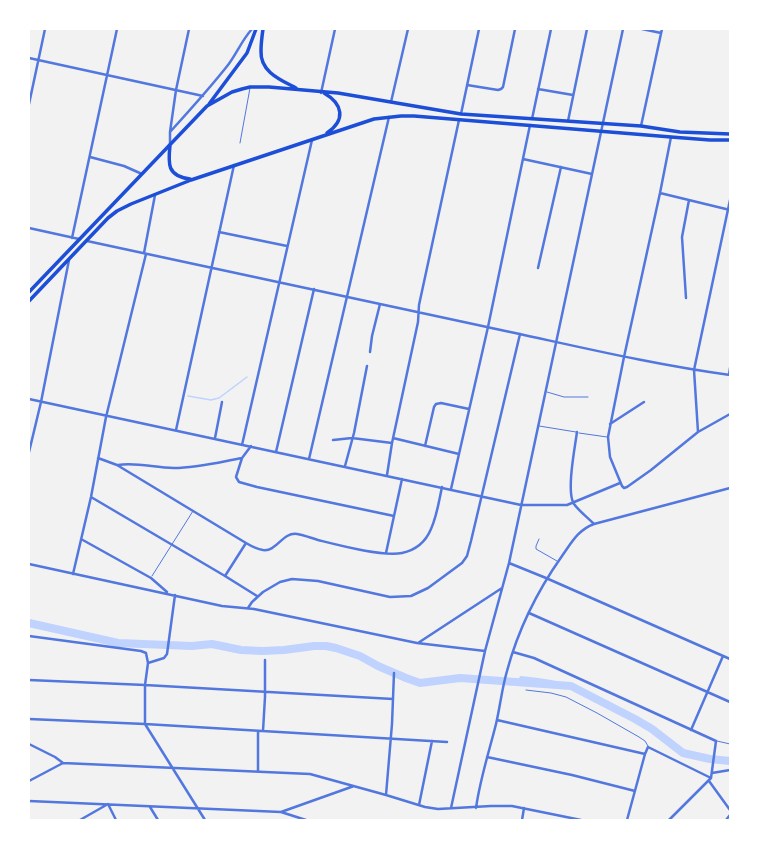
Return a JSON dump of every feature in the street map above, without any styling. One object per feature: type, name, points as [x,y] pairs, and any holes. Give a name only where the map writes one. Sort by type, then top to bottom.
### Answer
[{"type":"main road","points":[[29,292],[208,106],[247,53],[256,29]]},
{"type":"main road","points":[[264,29],[260,53],[262,60],[268,70],[275,77],[299,89]]},
{"type":"main road","points":[[208,106],[232,92],[250,87],[299,89],[322,93],[338,93],[461,114],[641,126],[680,132],[730,134]]},
{"type":"main road","points":[[322,93],[333,99],[340,113],[337,124],[324,136]]},
{"type":"main road","points":[[29,301],[108,218],[117,211],[131,204],[234,164],[364,122],[389,116],[530,125],[710,140],[730,140]]},
{"type":"main road","points":[[170,145],[168,160],[169,167],[178,176],[191,180]]},
{"type":"street","points":[[29,104],[45,29]]},
{"type":"street","points":[[72,238],[117,29]]},
{"type":"street","points":[[170,145],[170,132],[176,90],[189,29]]},
{"type":"street","points":[[170,132],[203,96],[229,63],[247,34],[252,29]]},
{"type":"street","points":[[322,93],[335,29]]},
{"type":"street","points":[[391,102],[408,29]]},
{"type":"street","points":[[461,114],[479,29]]},
{"type":"street","points":[[467,85],[498,90],[503,87],[515,29]]},
{"type":"street","points":[[532,119],[551,29]]},
{"type":"street","points":[[568,121],[587,29]]},
{"type":"street","points":[[451,808],[485,651],[503,587],[546,392],[602,124],[624,29]]},
{"type":"street","points":[[642,29],[661,33]]},
{"type":"street","points":[[641,126],[662,29]]},
{"type":"street","points":[[29,58],[203,96]]},
{"type":"street","points":[[538,89],[573,95]]},
{"type":"street","points":[[309,459],[389,116]]},
{"type":"street","points":[[386,475],[418,322],[419,305],[459,120]]},
{"type":"street","points":[[451,489],[488,327],[530,125]]},
{"type":"street","points":[[671,137],[608,437],[610,457],[620,483],[624,488],[627,487],[651,470],[698,432],[730,414]]},
{"type":"street","points":[[242,445],[312,139]]},
{"type":"street","points":[[90,157],[124,166],[142,174]]},
{"type":"street","points":[[522,158],[592,174]]},
{"type":"street","points":[[176,430],[234,164]]},
{"type":"street","points":[[538,268],[560,167]]},
{"type":"street","points":[[660,193],[729,210]]},
{"type":"street","points":[[73,574],[91,497],[106,416],[145,254],[155,195]]},
{"type":"street","points":[[686,298],[682,238],[689,200]]},
{"type":"street","points":[[698,432],[694,370],[730,200]]},
{"type":"street","points":[[29,228],[79,239]]},
{"type":"street","points":[[220,232],[287,246]]},
{"type":"street","points":[[86,241],[624,357],[729,375],[730,368]]},
{"type":"street","points":[[29,452],[30,441],[41,402],[69,258]]},
{"type":"street","points":[[276,452],[314,289]]},
{"type":"street","points":[[370,352],[372,336],[380,304]]},
{"type":"street","points":[[248,608],[257,596],[280,582],[292,579],[318,581],[390,597],[411,596],[428,588],[462,563],[467,556],[483,496],[520,334]]},
{"type":"street","points":[[345,466],[367,366]]},
{"type":"street","points":[[29,399],[521,504],[552,505],[573,503],[620,483]]},
{"type":"street","points":[[215,438],[222,402]]},
{"type":"street","points":[[610,424],[644,402]]},
{"type":"street","points":[[425,446],[436,404],[441,403],[470,408]]},
{"type":"street","points":[[577,432],[571,480],[571,496],[573,503],[594,524]]},
{"type":"street","points":[[333,440],[352,438],[392,443]]},
{"type":"street","points":[[393,438],[459,454]]},
{"type":"street","points":[[251,446],[242,458],[236,477],[239,482],[394,516]]},
{"type":"street","points":[[98,458],[117,465],[246,543],[262,550],[273,548],[285,536],[296,534],[326,542],[386,553],[401,553],[422,543],[431,529],[436,517],[442,487]]},
{"type":"street","points":[[117,465],[132,464],[161,468],[174,468],[242,458]]},
{"type":"street","points":[[386,553],[402,479]]},
{"type":"street","points":[[476,808],[480,782],[497,720],[507,671],[513,652],[529,613],[546,578],[581,531],[585,527],[594,524],[730,488]]},
{"type":"street","points":[[91,497],[257,596]]},
{"type":"street","points":[[81,539],[151,578],[168,593]]},
{"type":"street","points":[[225,576],[246,543]]},
{"type":"street","points":[[508,563],[546,578],[730,659]]},
{"type":"street","points":[[29,564],[168,593],[222,606],[248,608],[417,643],[485,651]]},
{"type":"street","points":[[417,643],[503,587]]},
{"type":"street","points":[[148,663],[162,659],[167,654],[175,595]]},
{"type":"street","points":[[529,613],[730,702]]},
{"type":"street","points":[[29,636],[144,652],[147,655],[148,663],[145,685],[145,724],[205,820]]},
{"type":"street","points":[[513,652],[534,658],[716,741],[711,778],[669,820]]},
{"type":"street","points":[[691,730],[724,656]]},
{"type":"street","points":[[263,731],[265,660]]},
{"type":"street","points":[[386,794],[391,739],[394,673]]},
{"type":"street","points":[[29,680],[393,699]]},
{"type":"street","points":[[29,719],[145,724],[447,742]]},
{"type":"street","points":[[497,720],[645,754]]},
{"type":"street","points":[[258,731],[258,771]]},
{"type":"street","points":[[419,805],[432,741]]},
{"type":"street","points":[[29,744],[55,756],[63,763]]},
{"type":"street","points":[[627,820],[648,747],[711,778]]},
{"type":"street","points":[[487,758],[572,775],[635,791]]},
{"type":"street","points":[[29,781],[63,763],[310,774],[438,809],[501,806],[524,808],[565,818],[581,820]]},
{"type":"street","points":[[712,773],[730,770]]},
{"type":"street","points":[[709,781],[730,810]]},
{"type":"street","points":[[281,812],[354,786]]},
{"type":"street","points":[[29,801],[281,812],[306,820]]},
{"type":"street","points":[[80,820],[108,804]]},
{"type":"street","points":[[108,804],[116,820]]},
{"type":"street","points":[[150,807],[158,820]]},
{"type":"street","points":[[522,820],[524,808]]},
{"type":"street","points":[[726,820],[730,816]]},
{"type":"lane","points":[[240,142],[250,87]]},
{"type":"lane","points":[[546,392],[564,397],[588,397]]},
{"type":"lane","points":[[538,426],[608,437]]},
{"type":"lane","points":[[151,578],[193,511]]},
{"type":"lane","points":[[539,539],[536,549],[558,562]]},
{"type":"lane","points":[[526,690],[551,693],[581,704],[640,737],[645,741],[648,747]]},
{"type":"lane","points":[[716,741],[730,744]]},
{"type":"water","points":[[520,676],[542,678],[574,686],[553,682],[518,681]]},
{"type":"water","points":[[580,689],[588,692],[598,697],[597,698]]},
{"type":"waterway","points":[[188,396],[211,400],[219,398],[247,377]]},
{"type":"waterway","points":[[29,623],[118,643],[192,646],[212,644],[241,650],[262,651],[326,646],[360,656],[378,666],[420,683],[460,678],[571,686],[652,729],[683,753],[710,759],[730,761]]}]
